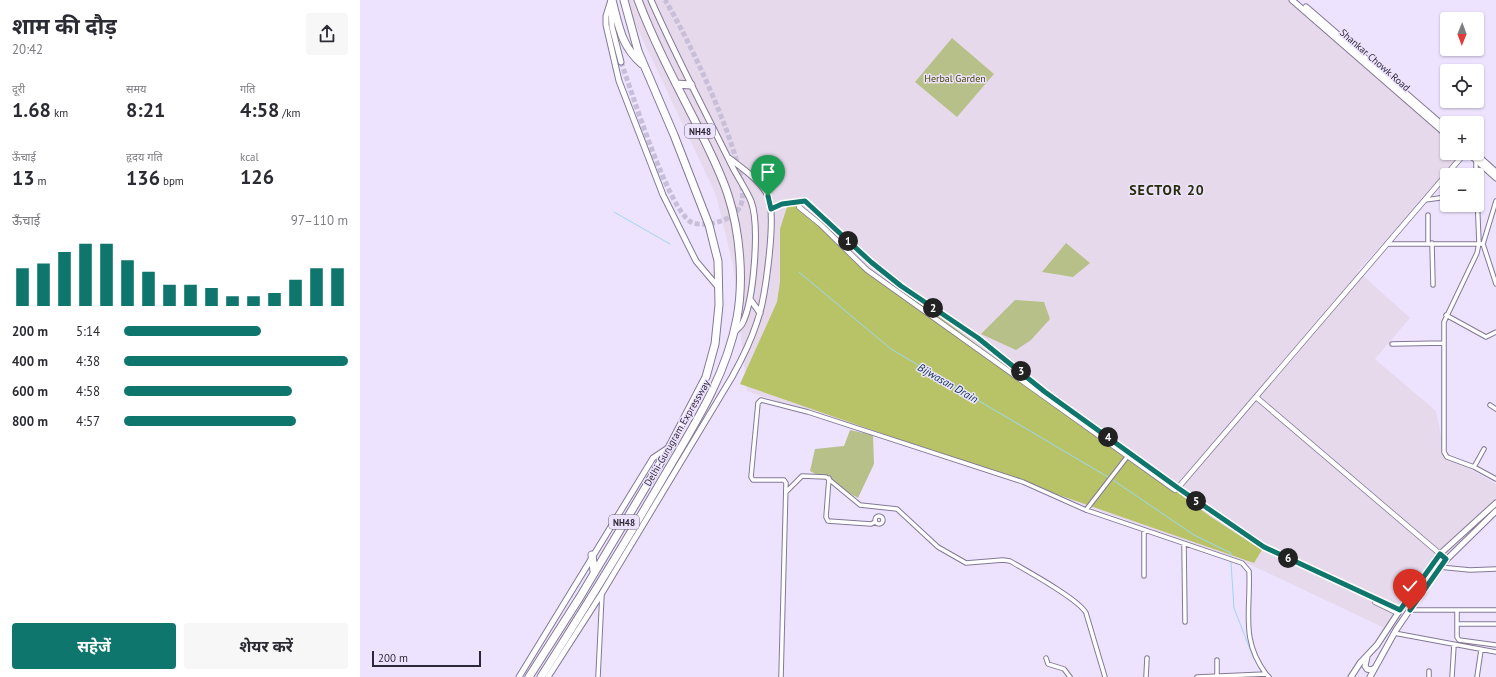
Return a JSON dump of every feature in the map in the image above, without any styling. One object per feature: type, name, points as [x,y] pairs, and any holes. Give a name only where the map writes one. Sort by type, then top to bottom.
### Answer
[{"type":"highway","points":[[612,0],[627,48],[644,65]]},
{"type":"highway","name":"Delhi-Gurugram Expressway","points":[[529,677],[668,448],[706,377],[715,344],[720,305],[718,261],[709,225],[680,148],[644,65],[624,0]]},
{"type":"highway","name":"Delhi-Gurugram Expressway","points":[[541,677],[624,543],[718,382],[734,333],[741,288],[739,247],[728,195],[707,146],[649,28],[638,0]]},
{"type":"highway","points":[[676,84],[691,85]]},
{"type":"highway","points":[[592,555],[594,571]]},
{"type":"main road","points":[[612,0],[612,27],[621,62]]},
{"type":"main road","points":[[612,0],[606,16],[606,25],[619,81],[669,207],[696,261],[719,288]]},
{"type":"main road","points":[[651,0],[691,85],[751,202],[754,244],[753,278],[750,299],[742,324],[734,333]]},
{"type":"main road","name":"Shankar Chowk Road","points":[[1292,0],[1440,129]]},
{"type":"main road","name":"Shankar Chowk Road","points":[[1297,0],[1440,123]]},
{"type":"main road","points":[[548,677],[602,593],[732,377],[746,350],[760,313],[771,244],[771,209],[768,196],[759,185],[729,158]]},
{"type":"main road","points":[[1476,160],[1496,178]]},
{"type":"main road","points":[[1483,160],[1496,172]]},
{"type":"main road","points":[[750,299],[760,313]]},
{"type":"main road","points":[[519,677],[592,555],[653,458],[668,448]]},
{"type":"main road","points":[[1351,677],[1360,663],[1377,645],[1440,554],[1496,503]]},
{"type":"main road","points":[[1370,677],[1394,633],[1439,567],[1496,511]]},
{"type":"main road","points":[[1367,655],[1365,662],[1367,669],[1375,668]]},
{"type":"street","points":[[1177,489],[1459,160]]},
{"type":"street","points":[[1476,160],[1476,168]]},
{"type":"street","points":[[1425,200],[1440,198]]},
{"type":"street","points":[[799,201],[798,205],[802,210],[820,224],[867,270],[935,317],[1127,457],[1177,489]]},
{"type":"street","points":[[771,209],[782,204],[805,201],[871,262],[901,286],[978,338],[1045,392],[1177,489],[1267,552],[1399,612]]},
{"type":"street","points":[[1496,203],[1477,254],[1446,315],[1444,322],[1444,452],[1447,457],[1474,467],[1496,479]]},
{"type":"street","points":[[1478,212],[1481,244],[1496,284]]},
{"type":"street","points":[[1428,215],[1433,285]]},
{"type":"street","points":[[1387,244],[1481,244]]},
{"type":"street","points":[[1446,315],[1486,337],[1496,332]]},
{"type":"street","points":[[1392,344],[1444,343]]},
{"type":"street","points":[[1256,397],[1446,559]]},
{"type":"street","points":[[781,677],[786,492],[785,481],[756,480],[751,476],[758,403],[761,400],[808,412],[1023,482],[1086,510],[1236,561],[1247,568],[1250,579],[1249,637],[1256,659],[1268,675]]},
{"type":"street","points":[[1490,405],[1496,409]]},
{"type":"street","points":[[1474,467],[1484,449]]},
{"type":"street","points":[[1086,510],[1127,457]]},
{"type":"street","points":[[786,492],[802,476],[823,476],[829,478],[860,505],[898,509],[938,547],[962,561],[970,563],[1003,560],[1010,561],[1051,586],[1080,606],[1086,613],[1105,677]]},
{"type":"street","points":[[829,478],[826,517],[828,521],[871,524],[875,522]]},
{"type":"street","points":[[1144,530],[1144,576]]},
{"type":"street","points":[[1184,544],[1185,622]]},
{"type":"street","points":[[1439,567],[1470,570],[1496,569]]},
{"type":"street","points":[[598,677],[602,593]]},
{"type":"street","points":[[1410,610],[1496,610]]},
{"type":"street","points":[[1457,610],[1459,640],[1496,645]]},
{"type":"street","points":[[1457,624],[1496,624]]},
{"type":"street","points":[[1394,633],[1496,652]]},
{"type":"street","points":[[1452,677],[1454,645]]},
{"type":"street","points":[[1477,677],[1481,650]]},
{"type":"street","points":[[1046,658],[1048,664],[1064,669],[1070,677]]},
{"type":"street","points":[[1146,677],[1147,658]]},
{"type":"street","points":[[1216,676],[1217,660]]},
{"type":"street","points":[[1429,671],[1429,677]]},
{"type":"street","points":[[1197,677],[1268,675]]},
{"type":"shaded area","points":[[624,0],[1291,0],[1440,128],[1440,160],[1458,160],[1451,168],[1440,168],[1440,180],[1358,271],[1410,318],[1375,359],[1436,411],[1445,455],[1496,484],[1496,510],[1438,567],[1391,631],[1251,565],[1098,510],[747,391],[733,265],[716,195]]},
{"type":"green space","name":"Herbal Garden","points":[[952,38],[994,74],[957,117],[915,82]]},
{"type":"green space","points":[[797,202],[877,276],[937,315],[1211,517],[1262,550],[1254,563],[740,384],[777,302],[780,282],[780,229],[787,207]]},
{"type":"green space","points":[[1066,243],[1090,263],[1073,277],[1042,272]]},
{"type":"green space","points":[[1015,300],[1044,302],[1050,319],[1031,340],[1016,350],[981,334]]},
{"type":"green space","points":[[850,430],[873,435],[874,464],[858,498],[810,471],[815,449],[844,446]]},
{"type":"waterway","name":"Bijwasan Drain","points":[[614,212],[670,244]]},
{"type":"waterway","name":"Bijwasan Drain","points":[[799,272],[891,349],[1108,477]]},
{"type":"waterway","name":"Bijwasan Drain","points":[[1113,480],[1194,535],[1231,553],[1231,556]]},
{"type":"waterway","name":"Bijwasan Drain","points":[[1231,562],[1234,608],[1253,657],[1261,671]]},
{"type":"tunnel","points":[[621,62],[662,174],[682,213],[691,222],[698,224],[714,223],[731,216],[737,211],[742,201],[742,183],[736,159],[727,130],[701,69],[665,0]]},
{"type":"district","name":"SECTOR 20","points":[[1167,190]]},
{"type":"route","points":[[768,196],[771,209],[782,204],[803,200],[805,201],[871,262],[901,286],[978,338],[1019,369],[1045,392],[1178,488],[1271,550],[1400,610],[1440,554],[1446,559],[1410,610]]}]
